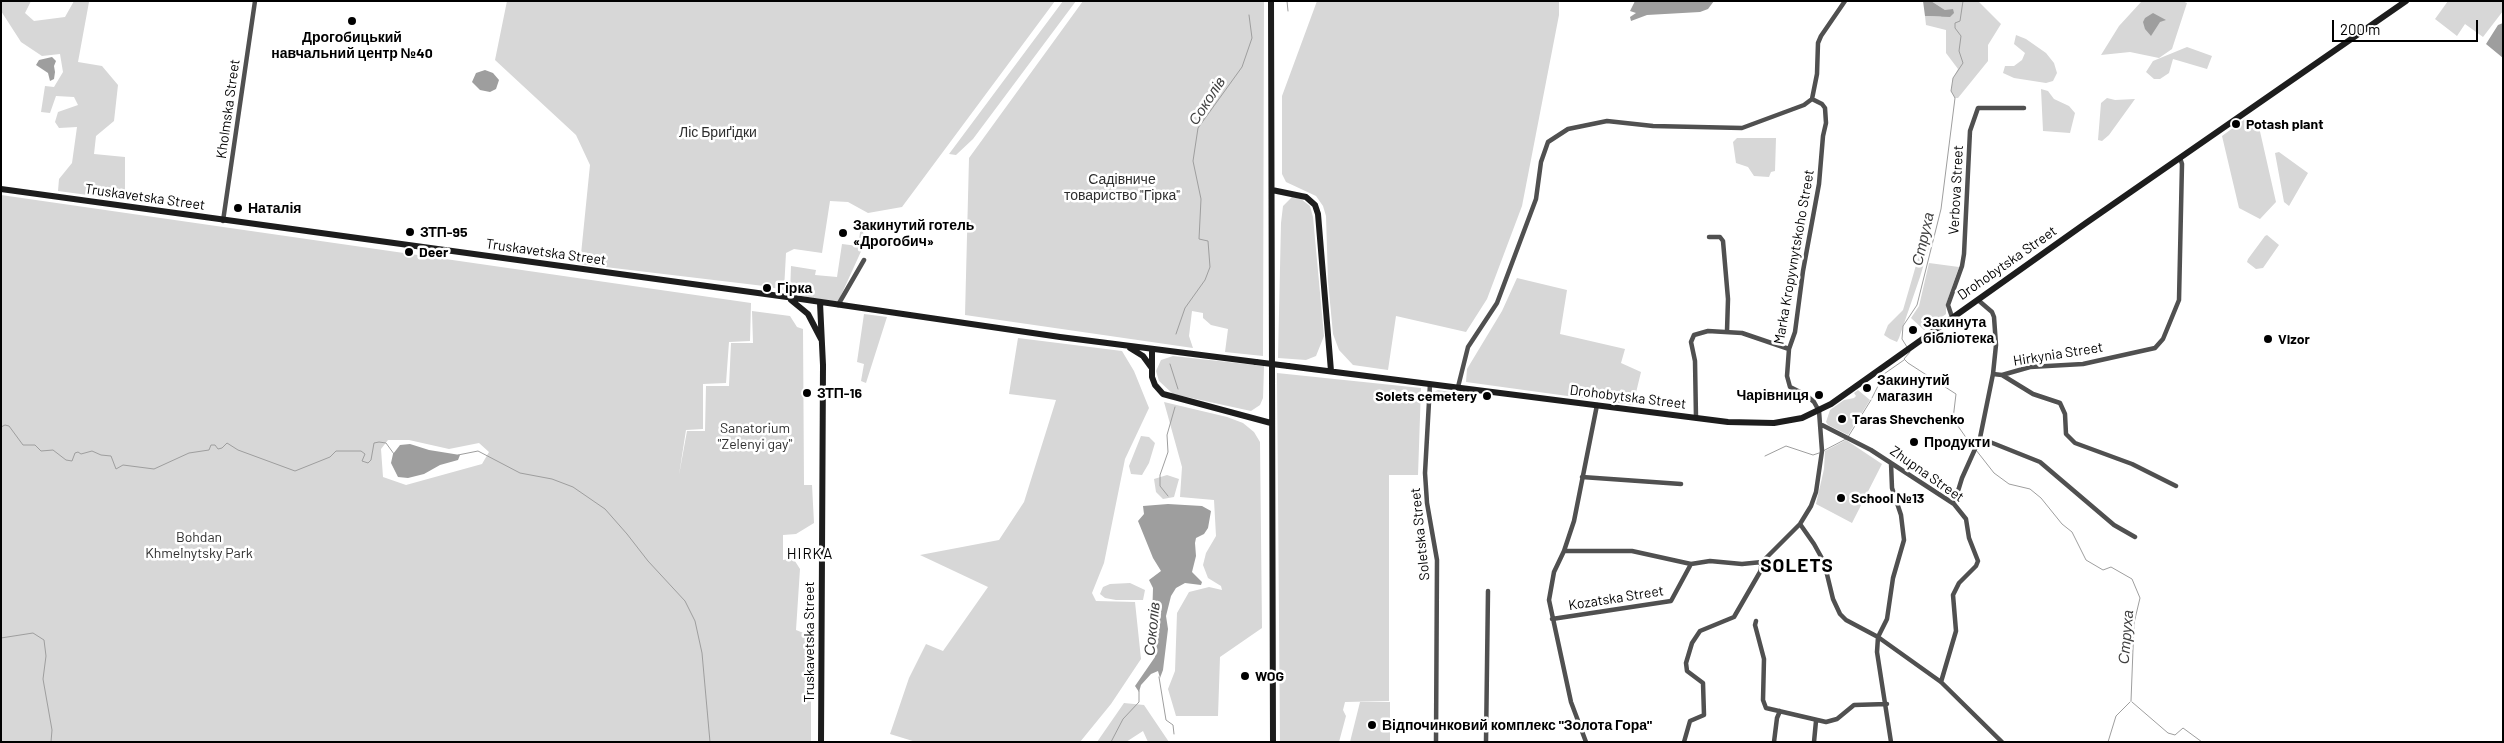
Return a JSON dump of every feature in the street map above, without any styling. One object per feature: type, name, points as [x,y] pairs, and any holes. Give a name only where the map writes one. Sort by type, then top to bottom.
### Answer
[{"type":"street","name":"Kholmska Street","points":[[223,221],[255,1]]},
{"type":"street","points":[[1271,1],[1273,742]]},
{"type":"street","points":[[1458,387],[1468,347],[1497,303],[1536,199],[1542,156],[1548,142],[1568,129],[1607,121],[1653,126],[1742,128],[1804,105],[1812,99],[1817,74],[1820,36],[1845,1]]},
{"type":"street","name":"Drohobytska Street","points":[[1256,362],[1743,423],[1774,423],[1802,418],[1819,411],[2406,1]]},
{"type":"street","name":"Marka Kropyvnytskoho Street","points":[[1812,99],[1822,104],[1826,124],[1823,136],[1819,184],[1803,271],[1795,332],[1789,349],[1787,376],[1790,387],[1806,396],[1819,411]]},
{"type":"street","name":"Verbova Street","points":[[1952,317],[1948,305],[1962,266],[1964,254],[1970,131],[1978,108],[2024,108]]},
{"type":"street","name":"Hirkynia Street","points":[[1993,374],[2002,375],[2030,367],[2083,364],[2155,348],[2159,345],[2176,313],[2179,300],[2182,164],[2180,158]]},
{"type":"street","name":"Truskavetska Street","points":[[1,189],[223,221],[788,297],[1017,331],[1256,362]]},
{"type":"street","points":[[1272,190],[1306,197],[1315,205],[1318,214],[1331,371]]},
{"type":"street","points":[[1709,237],[1720,238],[1723,241],[1728,299],[1727,331]]},
{"type":"street","points":[[838,305],[864,260]]},
{"type":"street","points":[[788,297],[808,314],[822,344]]},
{"type":"street","points":[[1954,504],[1969,460],[1980,438],[1993,374],[1996,345],[1994,317],[1992,312],[1978,300]]},
{"type":"street","name":"Truskavetska Street","points":[[820,303],[822,344],[821,742]]},
{"type":"street","points":[[1696,418],[1695,361],[1692,338],[1699,333],[1727,331],[1748,335],[1789,349]]},
{"type":"street","points":[[1124,345],[1143,356],[1151,367]]},
{"type":"street","points":[[1152,349],[1151,367],[1155,385],[1163,394],[1271,423]]},
{"type":"street","points":[[2002,375],[2034,394],[2060,403],[2065,414],[2066,434],[2075,443],[2132,464],[2176,486]]},
{"type":"street","name":"Soletska Street","points":[[1430,384],[1425,473],[1427,503],[1437,560],[1436,742]]},
{"type":"street","points":[[1586,742],[1571,702],[1566,672],[1549,605],[1550,588],[1574,521],[1597,405]]},
{"type":"street","points":[[1684,742],[1690,721],[1704,715],[1703,683],[1687,671],[1686,663],[1692,643],[1700,631],[1734,617],[1760,572],[1762,562],[1800,524],[1811,506],[1816,492],[1822,451],[1822,425],[1819,411]]},
{"type":"street","name":"Zhupna Street","points":[[1822,425],[1871,450],[1954,504],[1966,519],[1969,538],[1978,560],[1976,566],[1959,583],[1953,594],[1956,631],[1941,682]]},
{"type":"street","points":[[1980,438],[2040,462],[2114,525],[2135,537]]},
{"type":"street","points":[[1891,463],[1892,488],[1901,515],[1904,540],[1893,578],[1888,619],[1878,637],[1877,652],[1887,704],[1891,742]]},
{"type":"street","points":[[1582,477],[1681,484]]},
{"type":"street","points":[[1800,524],[1824,562],[1836,607],[1840,614],[1846,620],[1878,637],[1941,682],[2002,742]]},
{"type":"street","points":[[1564,551],[1632,551],[1691,564],[1710,561],[1742,564],[1762,562]]},
{"type":"street","name":"Kozatska Street","points":[[1552,619],[1671,601],[1691,564]]},
{"type":"street","points":[[1486,742],[1488,592]]},
{"type":"street","points":[[1756,621],[1755,625],[1764,659],[1764,704],[1766,708],[1816,721],[1837,720],[1854,705],[1887,704]]},
{"type":"street","points":[[1774,742],[1776,718],[1780,711]]},
{"type":"street","points":[[1814,742],[1816,721]]},
{"type":"green space","points":[[1,1],[31,1],[25,13],[34,21],[65,17],[74,1],[89,2],[78,62],[102,66],[118,85],[114,121],[96,136],[94,154],[125,157],[125,200],[58,191],[59,179],[72,163],[77,127],[59,128],[55,122],[58,112],[78,105],[74,97],[56,96],[50,113],[41,112],[45,86],[54,87],[63,72],[60,54],[42,56],[21,42],[1,11]]},
{"type":"green space","name":"Ліс Бриґідки","points":[[507,1],[1055,1],[902,207],[868,213],[848,202],[830,201],[822,253],[794,249],[786,253],[784,290],[580,264],[590,165],[576,135],[495,60]]},
{"type":"green space","points":[[1063,1],[1076,1],[973,139],[956,155],[949,154]]},
{"type":"green space","name":"Садівниче товариство \"Гірка\"","points":[[1083,1],[1264,1],[1263,356],[1225,352],[1228,329],[1211,325],[1203,318],[1203,313],[1192,311],[1189,336],[1193,348],[965,315],[969,158]]},
{"type":"green space","points":[[1317,1],[1559,1],[1559,15],[1522,206],[1487,299],[1466,332],[1396,316],[1388,370],[1353,365],[1339,350],[1333,334],[1328,281],[1326,216],[1323,206],[1316,196],[1286,182],[1282,174],[1282,96]]},
{"type":"green space","points":[[1931,1],[1978,1],[2001,24],[1988,45],[1988,61],[1958,98],[1955,98],[1951,91],[1953,78],[1958,69],[1946,53],[1946,30],[1926,25],[1925,16],[1941,17],[1945,10]]},
{"type":"green space","points":[[2182,1],[2187,3],[2172,49],[2159,58],[2130,52],[2101,55],[2119,26],[2141,2]]},
{"type":"green space","points":[[2448,1],[2503,1],[2503,11],[2483,37],[2465,24],[2457,36],[2435,19]]},
{"type":"green space","points":[[2016,35],[2026,39],[2046,53],[2054,63],[2057,73],[2053,81],[2046,83],[2014,78],[2003,73],[2005,66],[2014,66],[2022,60],[2025,53],[2014,44]]},
{"type":"green space","points":[[2187,47],[2212,56],[2207,69],[2173,59],[2169,73],[2160,79],[2154,79],[2146,72],[2153,61]]},
{"type":"green space","points":[[2041,89],[2048,91],[2054,99],[2069,106],[2075,113],[2070,133],[2043,131]]},
{"type":"green space","points":[[2107,98],[2115,100],[2135,99],[2109,135],[2102,141],[2098,140],[2101,103]]},
{"type":"green space","points":[[2245,119],[2259,127],[2276,202],[2260,219],[2239,208],[2222,136]]},
{"type":"green space","points":[[1737,138],[1776,138],[1775,171],[1771,172],[1769,177],[1754,176],[1748,167],[1736,163],[1733,142]]},
{"type":"green space","points":[[2279,152],[2308,173],[2289,206],[2284,202],[2275,153]]},
{"type":"green space","name":"Bohdan Khmelnytsky Park","points":[[1,195],[751,303],[750,341],[729,342],[726,383],[703,384],[703,429],[686,430],[679,475],[687,431],[705,431],[706,386],[729,386],[731,343],[753,343],[752,311],[790,316],[797,327],[803,329],[804,485],[812,485],[814,523],[796,534],[783,535],[783,560],[793,558],[800,569],[796,630],[806,634],[811,655],[811,742],[1,742]],"holes":[[[388,440],[409,440],[449,449],[479,443],[489,452],[482,464],[406,485],[383,477],[381,449]]]},
{"type":"green space","points":[[1292,197],[1301,199],[1310,206],[1313,217],[1324,336],[1316,356],[1306,360],[1278,358],[1281,223],[1283,206]]},
{"type":"green space","points":[[861,226],[865,238],[863,247],[838,302],[790,294],[791,266],[816,270],[815,275],[837,277],[842,244],[858,246]]},
{"type":"green space","points":[[2267,235],[2279,245],[2263,268],[2256,269],[2247,262]]},
{"type":"green space","points":[[1928,244],[1929,247],[1920,277],[1897,342],[1884,335],[1888,325],[1903,310],[1921,248]]},
{"type":"green space","points":[[1929,263],[1959,267],[1946,304],[1946,314],[1924,330],[1911,318],[1919,306]]},
{"type":"green space","points":[[1517,278],[1567,290],[1560,334],[1625,349],[1621,363],[1641,372],[1633,405],[1466,382],[1467,369],[1502,311]]},
{"type":"green space","points":[[864,314],[887,317],[866,383],[861,381],[864,364],[857,362]]},
{"type":"green space","points":[[1018,338],[1122,351],[1134,371],[1149,408],[1125,459],[1104,563],[1092,593],[1096,601],[1135,602],[1141,659],[1111,704],[1080,742],[916,742],[890,734],[909,678],[926,644],[943,651],[988,587],[920,555],[999,540],[1024,502],[1056,400],[1009,394]]},
{"type":"green space","points":[[1173,356],[1264,366],[1263,398],[1260,405],[1251,411],[1173,394],[1159,381],[1156,371],[1161,360]]},
{"type":"green space","points":[[1277,373],[1421,388],[1418,475],[1389,475],[1389,701],[1345,702],[1343,710],[1346,716],[1339,742],[1280,742]]},
{"type":"green space","points":[[1438,390],[1468,395],[1468,403],[1435,396],[1434,392]]},
{"type":"green space","points":[[1858,390],[1870,400],[1848,435],[1828,425],[1826,422],[1830,410],[1844,400],[1854,398],[1856,396],[1854,393]]},
{"type":"green space","points":[[1164,402],[1227,417],[1243,423],[1254,432],[1260,442],[1262,628],[1220,657],[1218,716],[1176,716],[1168,689],[1175,671],[1177,613],[1189,592],[1209,587],[1222,590],[1221,586],[1208,578],[1203,565],[1206,553],[1216,536],[1214,500],[1180,497],[1182,467]]},
{"type":"green space","points":[[1141,436],[1149,437],[1155,443],[1149,463],[1142,475],[1131,474],[1129,466]]},
{"type":"green space","name":"School №13","points":[[1846,440],[1882,464],[1852,523],[1816,504],[1824,469],[1825,451]]},
{"type":"green space","points":[[1167,475],[1179,479],[1174,497],[1163,499],[1156,492],[1154,479]]},
{"type":"green space","points":[[1130,583],[1145,590],[1143,600],[1116,600],[1105,598],[1100,594],[1103,587],[1110,584]]},
{"type":"green space","name":"Відпочинковий комплекс \"Золота Гора\"","points":[[1360,702],[1390,702],[1390,742],[1350,742]]},
{"type":"green space","points":[[1124,703],[1144,705],[1169,742],[1148,742],[1143,731],[1126,742],[1097,742]]},
{"type":"shaded area","points":[[1635,1],[1714,1],[1708,9],[1700,12],[1647,15],[1631,21],[1630,17],[1636,13],[1630,11]]},
{"type":"shaded area","points":[[1923,1],[1931,1],[1945,10],[1953,9],[1954,13],[1950,17],[1925,16]]},
{"type":"shaded area","points":[[2153,13],[2166,20],[2160,22],[2151,36],[2145,29],[2143,22],[2145,18]]},
{"type":"shaded area","points":[[2503,23],[2503,58],[2486,44],[2498,25]]},
{"type":"shaded area","points":[[52,57],[56,61],[54,79],[50,81],[48,73],[36,65],[39,60]]},
{"type":"shaded area","points":[[485,70],[493,73],[499,80],[496,89],[490,92],[480,90],[472,82],[476,73]]},
{"type":"shaded area","points":[[410,444],[429,450],[460,455],[458,460],[440,465],[424,474],[408,478],[398,477],[391,463],[393,454],[400,445]]},
{"type":"shaded area","points":[[1168,504],[1202,506],[1211,511],[1208,528],[1204,534],[1196,538],[1195,543],[1196,556],[1192,572],[1202,582],[1201,585],[1185,583],[1176,588],[1171,596],[1166,616],[1168,629],[1163,670],[1160,678],[1158,671],[1151,674],[1141,685],[1139,692],[1135,686],[1155,657],[1157,641],[1157,631],[1152,621],[1153,588],[1149,580],[1161,571],[1153,558],[1138,521],[1144,514],[1143,506]]},
{"type":"waterway","name":"Соколів","points":[[1287,1],[1288,11]]},
{"type":"waterway","name":"Струха","points":[[1907,347],[1902,339],[1903,326],[1917,305],[1941,209],[1955,98],[1951,91],[1953,78],[1963,63],[1959,51],[1961,36],[1955,28],[1955,23],[1960,21],[1963,1]]},
{"type":"waterway","name":"Соколів","points":[[1176,334],[1185,308],[1205,280],[1210,267],[1208,241],[1199,239],[1201,199],[1193,161],[1198,128],[1242,67],[1252,38],[1249,15]]},
{"type":"waterway","name":"Струха","points":[[1910,352],[1904,359],[1908,363],[1956,394],[1953,419],[1972,446]]},
{"type":"waterway","points":[[1872,398],[1884,374],[1904,360]]},
{"type":"waterway","name":"Соколів","points":[[1170,364],[1178,389]]},
{"type":"waterway","points":[[1848,437],[1871,400]]},
{"type":"waterway","name":"Соколів","points":[[1168,496],[1160,486],[1160,475],[1168,452],[1167,435],[1175,407]]},
{"type":"waterway","points":[[1,427],[9,426],[23,445],[35,445],[41,451],[53,450],[66,460],[72,461],[75,453],[78,452],[81,454],[92,451],[101,455],[111,456],[116,469],[123,465],[154,469],[189,453],[209,450],[211,445],[215,445],[218,449],[227,443],[238,450],[295,471],[330,457],[336,451],[361,451],[365,454],[362,461],[368,463],[371,460],[374,443],[379,442],[386,443],[394,454]]},
{"type":"waterway","points":[[1823,451],[1846,439]]},
{"type":"waterway","points":[[1765,456],[1786,446],[1813,455],[1819,453]]},
{"type":"waterway","name":"Струха","points":[[1976,450],[1994,473],[2009,484],[2030,489],[2041,498],[2062,524],[2072,532],[2086,560],[2103,570],[2111,567],[2132,579],[2140,598],[2134,623],[2131,701]]},
{"type":"waterway","points":[[458,455],[478,451],[520,473],[552,479],[573,487],[605,509],[627,534],[648,561],[685,601],[695,621],[702,653],[710,742]]},
{"type":"waterway","points":[[1,638],[33,633],[44,640],[46,656],[43,679],[52,730],[51,742]]},
{"type":"waterway","points":[[1159,677],[1166,720],[1173,725],[1174,734]]},
{"type":"waterway","name":"Соколів","points":[[1111,742],[1123,719],[1139,702],[1139,691]]},
{"type":"waterway","points":[[2108,742],[2116,716],[2130,702]]},
{"type":"waterway","name":"Струха","points":[[2132,702],[2168,733],[2175,735],[2183,728],[2202,742]]},
{"type":"place","name":"Дрогобицький навчальний центр №40","points":[[352,21]]},
{"type":"place","name":"Potash plant","points":[[2236,124]]},
{"type":"place","name":"Наталія","points":[[238,208]]},
{"type":"place","name":"ЗТП-95","points":[[410,232]]},
{"type":"place","name":"Закинутий готель «Дрогобич»","points":[[843,233]]},
{"type":"place","name":"Deer","points":[[409,252]]},
{"type":"place","name":"Гірка","points":[[767,288]]},
{"type":"place","name":"Закинута бібліотека","points":[[1913,330]]},
{"type":"place","name":"Vizor","points":[[2268,339]]},
{"type":"place","name":"Закинутий магазин","points":[[1867,388]]},
{"type":"place","name":"ЗТП-16","points":[[807,393]]},
{"type":"place","name":"Чарівниця","points":[[1819,395]]},
{"type":"place","name":"Solets cemetery","points":[[1487,396]]},
{"type":"place","name":"Taras Shevchenko","points":[[1842,419]]},
{"type":"place","name":"Продукти","points":[[1914,442]]},
{"type":"place","name":"School №13","points":[[1841,498]]},
{"type":"place","name":"WOG","points":[[1245,676]]},
{"type":"place","name":"Відпочинковий комплекс \"Золота Гора\"","points":[[1372,725]]},
{"type":"district","name":"HIRKA","points":[[810,554]]},
{"type":"district","name":"SOLETS","points":[[1797,566]]},
{"type":"park label","name":"Sanatorium \"Zelenyi gay\"","points":[[755,436]]}]
